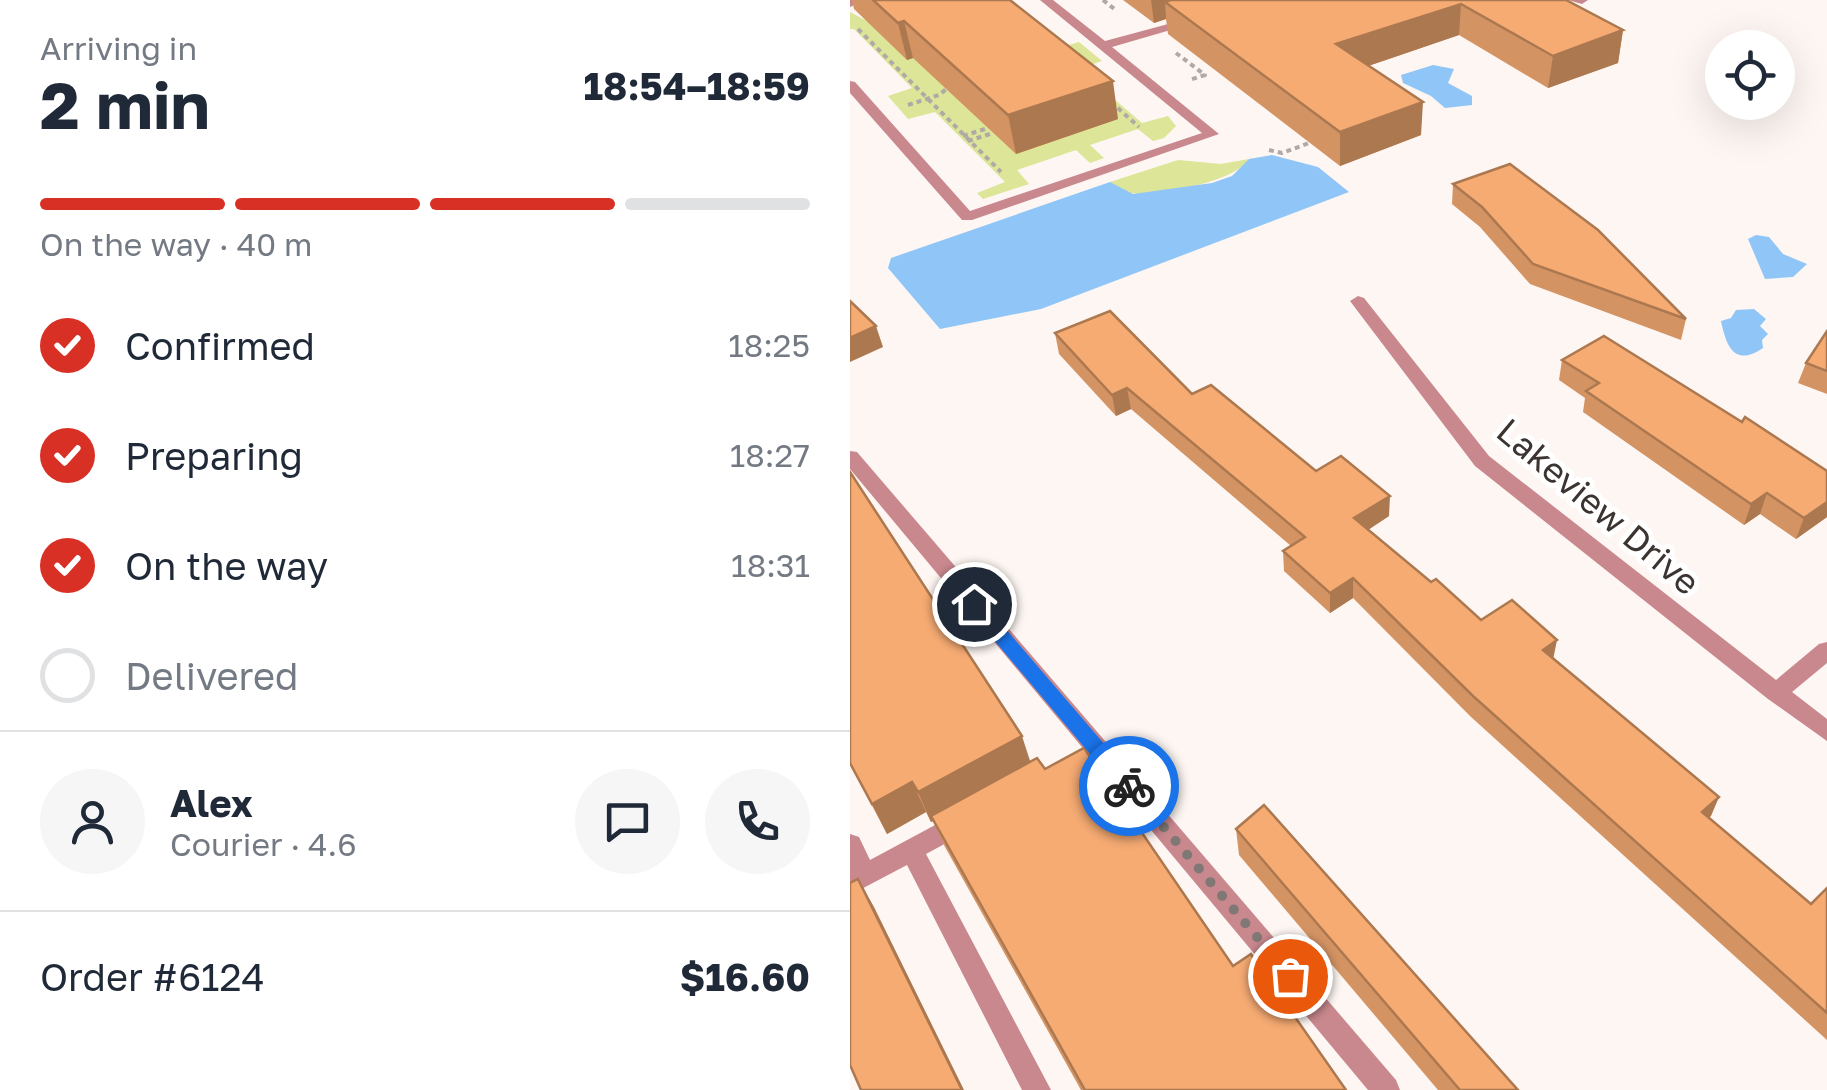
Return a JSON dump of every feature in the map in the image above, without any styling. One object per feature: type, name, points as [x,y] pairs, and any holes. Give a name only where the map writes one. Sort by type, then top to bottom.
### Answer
[{"type":"street","points":[[850,2],[860,0]]},
{"type":"street","points":[[850,86],[967,217],[1212,134],[1046,0]]},
{"type":"street","points":[[1574,0],[1582,0]]},
{"type":"street","points":[[1103,46],[1206,16]]},
{"type":"street","name":"Lakeview Drive","points":[[1358,301],[1482,461],[1827,732]]},
{"type":"street","points":[[851,460],[1087,752],[1386,1090]]},
{"type":"street","points":[[1776,693],[1827,650]]},
{"type":"street","points":[[850,845],[858,879],[978,812]]},
{"type":"street","points":[[911,849],[1037,1090]]},
{"type":"path","points":[[872,20],[854,25],[999,172]]},
{"type":"path","points":[[879,50],[893,46]]},
{"type":"path","points":[[1175,85],[1205,75],[1187,65],[1176,52]]},
{"type":"path","points":[[898,108],[946,91],[956,80]]},
{"type":"path","points":[[1100,92],[1167,150]]},
{"type":"path","points":[[966,138],[991,130]]},
{"type":"path","points":[[1269,150],[1282,153],[1310,143]]},
{"type":"green space","points":[[940,0],[1055,49],[1079,42],[1102,61],[1079,69],[1142,123],[1168,116],[1176,126],[1164,138],[1153,141],[1138,129],[1090,145],[1104,158],[1090,163],[1076,150],[1017,170],[1029,184],[983,199],[977,193],[1005,182],[935,112],[908,119],[888,96],[912,88],[850,29],[850,12],[865,20]]},
{"type":"green space","points":[[1249,159],[1229,174],[1175,190],[1131,193],[1110,182],[1178,160],[1221,164]]},
{"type":"water","points":[[1433,65],[1454,69],[1448,83],[1472,96],[1472,105],[1445,108],[1431,96],[1403,83],[1401,75]]},
{"type":"water","points":[[1272,155],[1318,167],[1349,192],[1041,309],[940,329],[888,268],[891,258],[1110,182],[1133,194],[1212,183],[1232,176],[1249,159]]},
{"type":"water","points":[[1756,235],[1769,237],[1783,254],[1807,264],[1793,277],[1765,279],[1748,239]]},
{"type":"water","points":[[1754,309],[1766,319],[1760,326],[1768,334],[1762,340],[1763,348],[1753,354],[1738,355],[1729,345],[1721,321],[1731,318],[1736,310]]},
{"type":"building","points":[[873,0],[1010,0],[1113,81],[1008,115],[904,21],[898,23]]},
{"type":"building","points":[[1566,0],[1623,30],[1553,56],[1461,4],[1336,44],[1423,102],[1340,132],[1165,2]]},
{"type":"building","points":[[1510,164],[1598,230],[1686,319],[1533,264],[1482,207],[1453,184]]},
{"type":"building","points":[[850,301],[876,326],[850,338]]},
{"type":"building","points":[[1110,311],[1192,394],[1211,385],[1316,471],[1341,456],[1390,496],[1354,518],[1431,582],[1436,579],[1481,620],[1512,600],[1557,640],[1543,650],[1719,797],[1702,812],[1811,904],[1827,888],[1827,1013],[1473,696],[1353,578],[1330,593],[1283,551],[1305,537],[1127,388],[1112,395],[1055,333]]},
{"type":"building","points":[[1827,331],[1827,371],[1806,363]]},
{"type":"building","points":[[1604,336],[1742,422],[1745,417],[1827,471],[1827,502],[1804,518],[1767,493],[1751,504],[1586,391],[1599,383],[1562,360]]},
{"type":"building","points":[[850,472],[1022,736],[918,792],[912,782],[872,804],[850,763]]},
{"type":"building","points":[[1084,748],[1233,966],[1251,954],[1346,1090],[1085,1090],[931,816],[1037,758],[1045,769]]},
{"type":"building","points":[[1264,805],[1518,1090],[1460,1090],[1236,829]]},
{"type":"building","points":[[858,879],[962,1090],[861,1090],[850,1065],[850,883]]},
{"type":"way so far","points":[[1129,786],[1290,976]]},
{"type":"route","points":[[974,604],[1129,786]]}]
